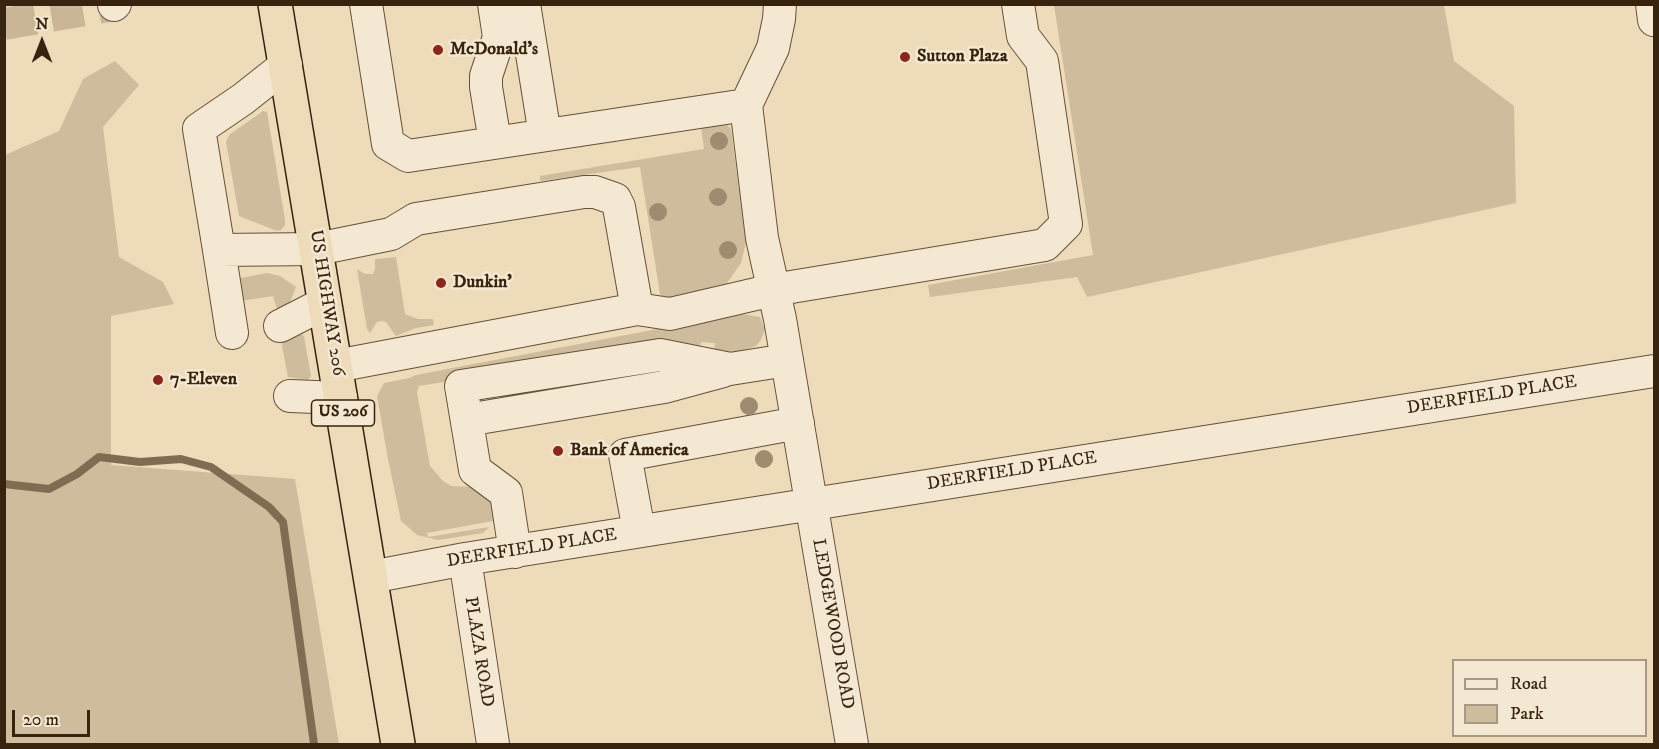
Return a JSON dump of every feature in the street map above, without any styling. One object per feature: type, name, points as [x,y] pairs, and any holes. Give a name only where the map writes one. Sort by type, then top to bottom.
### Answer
[{"type":"highway","name":"US HIGHWAY 206","points":[[275,4],[398,744]]},
{"type":"street","points":[[366,4],[388,144],[408,156],[746,105],[773,48],[780,4]]},
{"type":"street","points":[[494,4],[499,37],[486,76],[486,87],[495,142]]},
{"type":"street","points":[[524,4],[545,135]]},
{"type":"street","points":[[336,366],[637,309],[670,314],[773,290],[1045,245],[1066,224],[1042,61],[1023,36],[1018,4]]},
{"type":"street","points":[[1652,4],[1654,20]]},
{"type":"street","points":[[232,333],[200,129],[286,65]]},
{"type":"street","name":"LEDGEWOOD ROAD","points":[[746,105],[762,238],[780,319],[852,744]]},
{"type":"street","points":[[219,250],[317,249],[391,234],[416,219],[596,192],[615,199],[619,207],[637,309]]},
{"type":"street","points":[[280,326],[325,303]]},
{"type":"street","points":[[514,552],[506,493],[475,470],[461,386],[660,355],[730,369],[787,360]]},
{"type":"street","name":"DEERFIELD PLACE","points":[[370,577],[639,531],[1654,371]]},
{"type":"street","points":[[290,396],[341,398]]},
{"type":"street","points":[[639,531],[626,455],[798,423]]},
{"type":"street","name":"PLAZA ROAD","points":[[465,559],[472,619],[493,744]]},
{"type":"green space","points":[[1054,5],[1444,5],[1454,61],[1514,106],[1516,203],[1087,297],[1077,277],[930,297],[928,285],[1093,255]]},
{"type":"green space","points":[[115,61],[139,85],[103,127],[119,257],[163,282],[174,304],[111,316],[111,465],[295,479],[339,744],[5,744],[5,155],[59,131],[83,79]]},
{"type":"green space","points":[[263,111],[267,112],[285,220],[285,225],[277,231],[239,216],[226,142],[229,135]]},
{"type":"green space","points":[[725,123],[731,129],[746,242],[741,263],[725,286],[675,301],[662,297],[640,167],[540,181],[540,176],[704,149],[701,127]]},
{"type":"green space","points":[[396,257],[405,314],[418,319],[433,319],[434,325],[416,328],[396,336],[386,322],[381,321],[377,322],[370,333],[367,329],[357,269],[365,274],[373,274],[375,259]]},
{"type":"green space","points":[[267,273],[280,276],[296,287],[291,300],[285,308],[278,312],[273,296],[241,301],[237,280]]},
{"type":"green space","points":[[731,312],[760,317],[765,329],[756,346],[736,353],[714,352],[715,343],[701,342],[700,350],[657,347],[419,386],[417,392],[430,466],[443,481],[451,486],[476,487],[493,499],[496,517],[493,521],[427,533],[428,537],[489,527],[483,533],[438,540],[417,535],[401,521],[377,396],[384,383],[668,327]]},
{"type":"green space","points":[[301,334],[304,336],[311,376],[308,380],[288,377],[282,346],[283,342]]},
{"type":"waterway","points":[[4,484],[49,489],[77,474],[99,457],[140,462],[181,459],[211,467],[269,507],[283,522],[314,744]]},
{"type":"tunnel","points":[[4,24],[114,5]]},
{"type":"place","name":"McDonald's","points":[[438,50]]},
{"type":"place","name":"Sutton Plaza","points":[[905,57]]},
{"type":"place","name":"Dunkin'","points":[[441,283]]},
{"type":"place","name":"7-Eleven","points":[[158,380]]},
{"type":"place","name":"Bank of America","points":[[558,451]]}]
